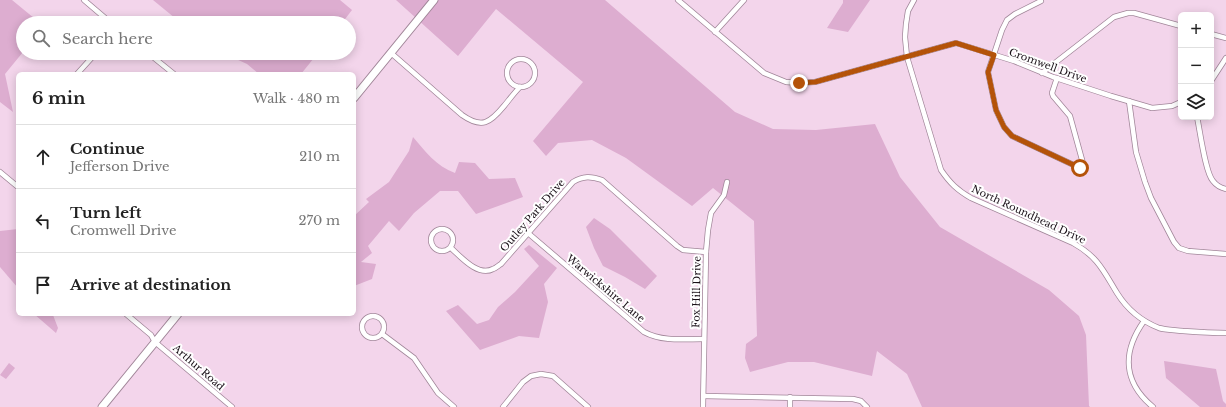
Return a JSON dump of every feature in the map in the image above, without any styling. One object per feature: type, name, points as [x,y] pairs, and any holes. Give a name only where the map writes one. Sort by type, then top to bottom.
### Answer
[{"type":"main road","points":[[356,96],[434,0]]},
{"type":"main road","points":[[102,407],[176,316]]},
{"type":"street","points":[[84,0],[103,16]]},
{"type":"street","name":"Cromwell Drive","points":[[678,0],[764,73],[786,82],[815,82],[956,43],[1057,78],[1152,108],[1172,106],[1178,103]]},
{"type":"street","points":[[715,32],[744,0]]},
{"type":"street","name":"North Roundhead Drive","points":[[914,0],[908,11],[906,24],[905,37],[907,56],[940,170],[948,181],[958,190],[971,198],[1084,249],[1104,270],[1118,294],[1132,312],[1144,321],[1160,328],[1226,334]]},
{"type":"street","points":[[1041,1],[1015,14],[1007,20],[988,72],[996,110],[1004,127],[1012,136],[1080,168],[1084,167],[1070,116],[1052,93],[1057,78]]},
{"type":"street","points":[[1042,72],[1114,17],[1134,13],[1178,25]]},
{"type":"street","points":[[1214,35],[1226,38]]},
{"type":"street","points":[[391,53],[462,116],[471,122],[481,123],[491,120],[520,87],[528,85],[534,78],[534,68],[532,64],[525,60],[516,60],[512,63],[508,70],[509,79],[512,83],[520,87]]},
{"type":"street","points":[[1214,76],[1226,58]]},
{"type":"street","points":[[79,72],[90,60]]},
{"type":"street","points":[[157,60],[172,72]]},
{"type":"street","points":[[1129,101],[1136,152],[1145,182],[1174,242],[1179,248],[1188,251],[1226,254]]},
{"type":"street","points":[[1198,120],[1208,172],[1212,180],[1219,186],[1226,189]]},
{"type":"street","points":[[0,172],[16,185]]},
{"type":"street","name":"Outley Park Drive","points":[[451,248],[474,268],[483,271],[492,270],[501,264],[573,182],[580,178],[595,177],[602,180],[677,246],[683,250],[706,252]]},
{"type":"street","name":"Fox Hill Drive","points":[[703,407],[706,252],[708,230],[711,213],[724,194],[727,182]]},
{"type":"street","points":[[441,229],[448,230],[453,237],[451,248],[444,251],[437,251],[434,249],[430,242],[430,238],[434,232],[441,229]]},
{"type":"street","name":"Warwickshire Lane","points":[[528,234],[644,332],[662,339],[704,339]]},
{"type":"street","name":"Arthur Road","points":[[128,316],[150,335],[155,342],[232,407]]},
{"type":"street","points":[[373,316],[380,318],[384,324],[384,331],[382,334],[374,338],[367,336],[362,328],[366,318],[373,316]]},
{"type":"street","points":[[1144,321],[1136,332],[1131,344],[1129,366],[1132,379],[1137,389],[1145,400],[1153,407]]},
{"type":"street","points":[[382,334],[414,358],[438,393],[454,407]]},
{"type":"street","points":[[503,407],[523,382],[531,376],[541,374],[553,376],[588,407]]},
{"type":"street","points":[[704,396],[853,399],[860,401],[867,407]]},
{"type":"street","points":[[790,397],[790,407]]},
{"type":"shaded area","points":[[0,0],[12,0],[31,16],[16,16],[16,60],[5,74],[13,112],[0,102]]},
{"type":"shaded area","points":[[153,0],[340,0],[352,10],[347,16],[172,16]]},
{"type":"shaded area","points":[[396,0],[605,0],[735,112],[773,129],[816,130],[875,124],[900,177],[940,227],[1049,290],[1079,316],[1086,335],[1090,407],[922,407],[907,374],[877,351],[872,376],[814,362],[788,362],[750,372],[745,358],[746,344],[757,336],[754,221],[713,188],[692,206],[626,158],[592,140],[558,143],[546,156],[533,141],[583,82],[496,9],[458,56]]},
{"type":"shaded area","points":[[843,0],[870,0],[848,32],[827,28],[843,3]]},
{"type":"shaded area","points":[[238,60],[312,60],[303,72],[257,72],[247,64]]},
{"type":"shaded area","points":[[413,137],[437,162],[455,173],[459,162],[475,163],[489,179],[515,178],[523,197],[476,214],[458,191],[440,191],[414,213],[399,231],[389,221],[368,246],[372,253],[361,262],[376,264],[372,279],[356,285],[356,214],[369,202],[366,199],[389,182],[409,151]]},
{"type":"shaded area","points":[[594,218],[610,229],[657,276],[645,289],[603,266],[586,227]]},
{"type":"shaded area","points":[[16,229],[16,286],[0,267],[0,231]]},
{"type":"shaded area","points":[[529,245],[557,268],[544,284],[548,302],[539,338],[519,336],[480,350],[446,311],[458,305],[477,324],[489,320],[498,307],[515,292],[539,266],[524,249]]},
{"type":"shaded area","points":[[36,316],[53,316],[58,328],[56,333]]},
{"type":"shaded area","points":[[1164,361],[1216,369],[1223,401],[1226,404],[1226,407],[1200,407],[1166,378]]},
{"type":"shaded area","points":[[9,363],[15,368],[6,379],[0,375]]},
{"type":"route","points":[[799,83],[815,82],[956,43],[994,55],[988,72],[996,110],[1004,127],[1012,136],[1080,168]]}]
